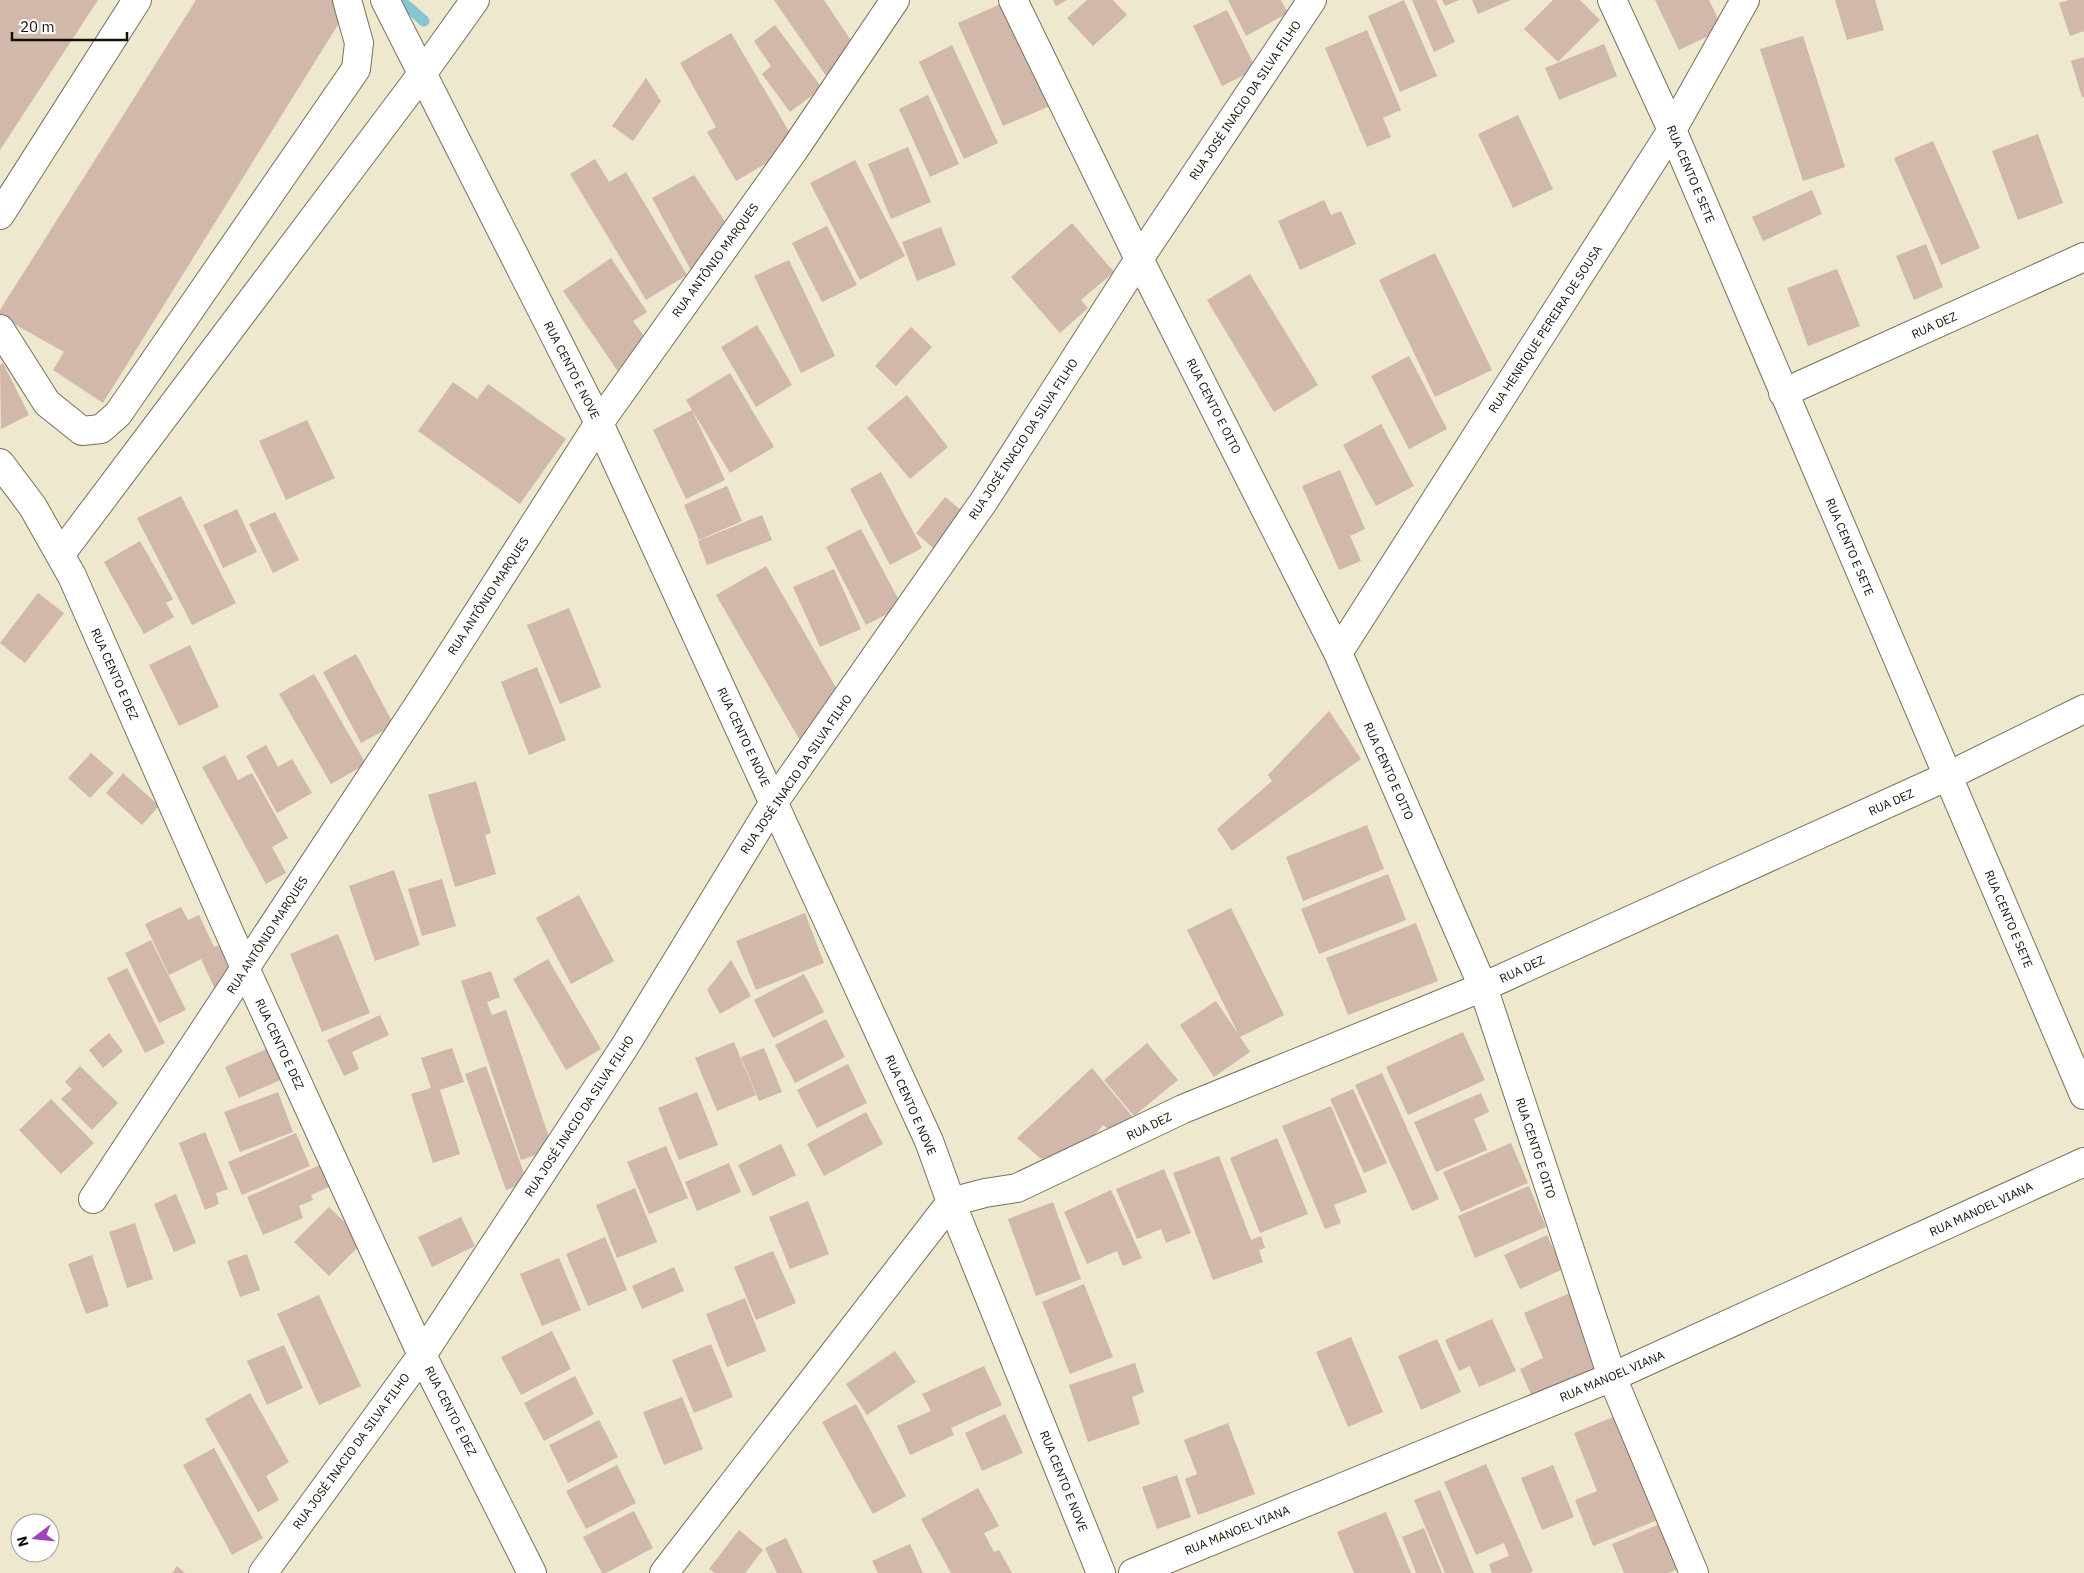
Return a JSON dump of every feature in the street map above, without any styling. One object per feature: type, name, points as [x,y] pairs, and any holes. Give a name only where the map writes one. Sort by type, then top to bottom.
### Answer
[{"type":"street","points":[[0,215],[138,0]]},
{"type":"street","points":[[0,329],[47,404],[82,431],[101,428],[118,414],[356,70],[359,43],[347,0]]},
{"type":"street","name":"RUA CENTO E NOVE","points":[[384,0],[599,423],[774,802],[928,1141],[950,1202],[1101,1573]]},
{"type":"street","points":[[60,555],[422,74],[475,0]]},
{"type":"street","name":"RUA ANTÔNIO MARQUES","points":[[93,1199],[427,692],[599,423],[794,150],[895,0]]},
{"type":"street","name":"RUA CENTO E OITO","points":[[1012,0],[1338,653],[1483,987],[1612,1376],[1694,1573]]},
{"type":"street","name":"RUA JOSÉ INACIO DA SILVA FILHO","points":[[263,1573],[422,1354],[625,1046],[774,802],[984,501],[1140,259],[1312,0]]},
{"type":"street","name":"RUA CENTO E SETE","points":[[1612,0],[1672,130],[2084,1095]]},
{"type":"street","name":"RUA HENRIQUE PEREIRA DE SOUSA","points":[[1338,653],[1672,130],[1745,0]]},
{"type":"street","name":"RUA DEZ","points":[[1784,392],[2084,257]]},
{"type":"street","name":"RUA CENTO E DEZ","points":[[0,463],[33,507],[60,555],[245,968],[422,1354],[532,1573]]},
{"type":"street","name":"RUA DEZ","points":[[950,1202],[985,1192],[1017,1188],[1183,1109],[1483,987],[1948,776],[2084,709]]},
{"type":"street","name":"RUA MANOEL VIANA","points":[[1133,1573],[1612,1376],[2084,1162]]},
{"type":"street","points":[[664,1573],[950,1202]]},
{"type":"building","points":[[0,0],[98,0],[0,150]]},
{"type":"building","points":[[196,0],[333,0],[339,23],[103,403],[53,370],[64,352],[0,316],[0,310]]},
{"type":"building","points":[[774,0],[824,0],[854,45],[829,80]]},
{"type":"building","points":[[1053,0],[1067,0],[1056,6]]},
{"type":"building","points":[[1087,0],[1113,0],[1127,15],[1093,46],[1067,18]]},
{"type":"building","points":[[1228,0],[1281,0],[1288,13],[1246,36]]},
{"type":"building","points":[[1404,0],[1437,76],[1400,92],[1368,16]]},
{"type":"building","points":[[1412,0],[1436,0],[1455,42],[1434,52]]},
{"type":"building","points":[[1442,0],[1459,0],[1445,6]]},
{"type":"building","points":[[1472,0],[1511,0],[1478,14]]},
{"type":"building","points":[[1553,0],[1580,0],[1600,20],[1558,62],[1524,29]]},
{"type":"building","points":[[1655,0],[1709,0],[1723,29],[1679,50]]},
{"type":"building","points":[[1835,0],[1875,0],[1884,30],[1847,40]]},
{"type":"building","points":[[2069,0],[2084,0],[2084,31],[2070,36],[2059,3]]},
{"type":"building","points":[[1005,2],[1050,106],[1003,126],[958,23]]},
{"type":"building","points":[[1227,10],[1256,69],[1222,86],[1193,26]]},
{"type":"building","points":[[775,25],[822,88],[790,112],[762,74],[771,66],[754,41]]},
{"type":"building","points":[[1367,30],[1401,110],[1383,118],[1391,137],[1367,147],[1325,48]]},
{"type":"building","points":[[731,33],[797,145],[736,181],[707,132],[716,127],[680,63]]},
{"type":"building","points":[[1803,36],[1845,167],[1803,181],[1760,49]]},
{"type":"building","points":[[1604,44],[1617,76],[1559,100],[1545,68]]},
{"type":"building","points":[[952,45],[998,143],[964,159],[919,62]]},
{"type":"building","points":[[2084,57],[2084,97],[2082,97],[2071,61]]},
{"type":"building","points":[[646,78],[661,101],[633,141],[612,126]]},
{"type":"building","points":[[928,95],[959,164],[930,177],[899,109]]},
{"type":"building","points":[[1518,115],[1553,189],[1513,208],[1478,134]]},
{"type":"building","points":[[2038,134],[2063,203],[2018,220],[1992,151]]},
{"type":"building","points":[[1933,141],[1980,248],[1941,265],[1894,158]]},
{"type":"building","points":[[908,147],[931,202],[891,219],[868,164]]},
{"type":"building","points":[[595,159],[609,182],[626,172],[687,275],[646,300],[570,174]]},
{"type":"building","points":[[855,160],[905,256],[860,280],[810,183]]},
{"type":"building","points":[[694,175],[730,229],[694,276],[652,198]]},
{"type":"building","points":[[1812,190],[1822,214],[1763,241],[1752,217]]},
{"type":"building","points":[[1324,200],[1331,215],[1341,211],[1356,244],[1300,270],[1278,221]]},
{"type":"building","points":[[1072,223],[1114,272],[1081,300],[1088,308],[1060,333],[1011,277]]},
{"type":"building","points":[[827,226],[857,285],[822,302],[792,243]]},
{"type":"building","points":[[941,227],[956,265],[917,281],[902,242]]},
{"type":"building","points":[[1926,244],[1943,287],[1914,300],[1896,256]]},
{"type":"building","points":[[1435,253],[1492,370],[1435,397],[1379,280]]},
{"type":"building","points":[[611,258],[647,312],[633,321],[649,343],[621,376],[563,291]]},
{"type":"building","points":[[789,260],[835,356],[801,373],[754,276]]},
{"type":"building","points":[[1837,269],[1860,326],[1808,346],[1787,288]]},
{"type":"building","points":[[1250,274],[1318,385],[1274,412],[1207,300]]},
{"type":"building","points":[[757,325],[792,385],[756,407],[721,347]]},
{"type":"building","points":[[911,327],[932,347],[896,386],[875,366]]},
{"type":"building","points":[[1409,356],[1447,429],[1409,449],[1371,376]]},
{"type":"building","points":[[3,363],[29,415],[1,429],[0,365]]},
{"type":"building","points":[[730,373],[774,447],[730,473],[686,400]]},
{"type":"building","points":[[453,382],[477,399],[488,384],[566,439],[520,504],[418,431]]},
{"type":"building","points":[[907,395],[948,447],[910,479],[867,428]]},
{"type":"building","points":[[692,410],[725,480],[686,499],[653,430]]},
{"type":"building","points":[[307,420],[335,478],[286,500],[259,441]]},
{"type":"building","points":[[1381,424],[1414,486],[1376,506],[1343,445]]},
{"type":"building","points":[[1340,470],[1365,529],[1350,536],[1361,561],[1339,570],[1302,486]]},
{"type":"building","points":[[881,472],[922,548],[890,565],[850,489]]},
{"type":"building","points":[[727,486],[742,521],[699,540],[684,505]]},
{"type":"building","points":[[181,496],[236,603],[192,625],[137,518]]},
{"type":"building","points":[[945,497],[968,516],[939,553],[916,533]]},
{"type":"building","points":[[237,509],[257,552],[223,568],[203,525]]},
{"type":"building","points":[[275,512],[299,560],[273,573],[249,524]]},
{"type":"building","points":[[762,515],[772,540],[707,565],[698,541]]},
{"type":"building","points":[[861,529],[902,606],[866,625],[826,547]]},
{"type":"building","points":[[140,541],[173,599],[166,603],[174,617],[144,634],[104,562]]},
{"type":"building","points":[[766,566],[842,698],[802,744],[716,595]]},
{"type":"building","points":[[834,569],[861,629],[820,647],[793,587]]},
{"type":"building","points":[[38,593],[64,613],[25,663],[0,643]]},
{"type":"building","points":[[569,608],[601,687],[560,704],[527,625]]},
{"type":"building","points":[[190,645],[219,707],[179,726],[149,665]]},
{"type":"building","points":[[356,654],[394,725],[361,743],[323,672]]},
{"type":"building","points":[[537,667],[566,740],[529,755],[501,682]]},
{"type":"building","points":[[314,674],[366,764],[331,784],[279,694]]},
{"type":"building","points":[[1329,711],[1361,759],[1232,851],[1217,829],[1272,781],[1268,775]]},
{"type":"building","points":[[266,745],[278,767],[292,759],[312,793],[277,813],[246,756]]},
{"type":"building","points":[[91,753],[114,773],[90,798],[68,778]]},
{"type":"building","points":[[225,755],[238,780],[252,773],[288,838],[272,847],[286,873],[266,884],[202,767]]},
{"type":"building","points":[[123,773],[159,806],[142,825],[106,793]]},
{"type":"building","points":[[476,781],[491,833],[485,835],[496,874],[455,887],[428,795]]},
{"type":"building","points":[[1367,825],[1384,869],[1303,901],[1286,857]]},
{"type":"building","points":[[394,870],[420,945],[375,961],[349,886]]},
{"type":"building","points":[[1388,874],[1406,920],[1319,954],[1301,909]]},
{"type":"building","points":[[442,879],[456,926],[422,936],[408,889]]},
{"type":"building","points":[[579,895],[614,961],[571,984],[536,918]]},
{"type":"building","points":[[181,907],[188,920],[199,915],[214,947],[227,942],[238,966],[215,989],[201,959],[169,975],[145,924]]},
{"type":"building","points":[[1231,908],[1284,1015],[1240,1037],[1250,1052],[1214,1077],[1180,1025],[1216,1001],[1239,1035],[1187,930]]},
{"type":"building","points":[[805,913],[824,963],[756,990],[736,941]]},
{"type":"building","points":[[1416,923],[1438,981],[1348,1015],[1326,958]]},
{"type":"building","points":[[338,934],[370,1013],[322,1032],[290,954]]},
{"type":"building","points":[[151,940],[186,1010],[159,1023],[125,953]]},
{"type":"building","points":[[548,959],[601,1049],[566,1070],[513,979]]},
{"type":"building","points":[[731,960],[751,996],[720,1014],[707,990]]},
{"type":"building","points":[[127,968],[165,1043],[145,1053],[107,978]]},
{"type":"building","points":[[491,971],[500,997],[487,1002],[492,1015],[506,1010],[553,1149],[521,1160],[461,981]]},
{"type":"building","points":[[804,974],[824,1012],[773,1038],[754,1000]]},
{"type":"building","points":[[380,1015],[389,1035],[352,1052],[359,1069],[344,1076],[327,1040]]},
{"type":"building","points":[[826,1019],[845,1057],[795,1083],[775,1045]]},
{"type":"building","points":[[1463,1032],[1485,1080],[1408,1115],[1386,1067]]},
{"type":"building","points":[[109,1033],[123,1051],[103,1068],[89,1050]]},
{"type":"building","points":[[734,1042],[756,1095],[717,1111],[695,1058]]},
{"type":"building","points":[[1147,1043],[1178,1080],[1134,1116],[1104,1080]]},
{"type":"building","points":[[271,1047],[285,1078],[239,1098],[225,1067]]},
{"type":"building","points":[[452,1048],[464,1082],[440,1090],[460,1154],[433,1163],[411,1094],[431,1088],[421,1058]]},
{"type":"building","points":[[764,1048],[782,1092],[759,1101],[741,1057]]},
{"type":"building","points":[[848,1064],[867,1103],[817,1128],[797,1090]]},
{"type":"building","points":[[80,1066],[118,1103],[92,1130],[61,1099],[72,1089],[65,1082]]},
{"type":"building","points":[[486,1066],[527,1182],[506,1190],[465,1074]]},
{"type":"building","points":[[1092,1068],[1137,1122],[1114,1133],[1103,1125],[1087,1145],[1041,1159],[1017,1138]]},
{"type":"building","points":[[1382,1073],[1439,1199],[1412,1211],[1355,1085]]},
{"type":"building","points":[[1353,1089],[1387,1163],[1364,1173],[1330,1099]]},
{"type":"building","points":[[278,1092],[293,1132],[240,1152],[224,1112]]},
{"type":"building","points":[[697,1092],[718,1145],[679,1160],[658,1108]]},
{"type":"building","points":[[1481,1093],[1489,1112],[1474,1119],[1487,1150],[1436,1172],[1414,1122]]},
{"type":"building","points":[[51,1099],[94,1143],[61,1174],[19,1130]]},
{"type":"building","points":[[1331,1106],[1367,1192],[1334,1205],[1341,1223],[1325,1229],[1282,1126]]},
{"type":"building","points":[[866,1112],[883,1144],[824,1176],[807,1144]]},
{"type":"building","points":[[205,1132],[228,1189],[216,1193],[219,1204],[205,1210],[179,1143]]},
{"type":"building","points":[[296,1133],[310,1166],[242,1195],[228,1162]]},
{"type":"building","points":[[1277,1138],[1308,1214],[1260,1233],[1230,1158]]},
{"type":"building","points":[[1511,1143],[1528,1183],[1461,1212],[1443,1172]]},
{"type":"building","points":[[781,1144],[796,1175],[753,1196],[738,1165]]},
{"type":"building","points":[[666,1146],[688,1198],[649,1214],[627,1162]]},
{"type":"building","points":[[1219,1156],[1251,1240],[1261,1236],[1265,1248],[1259,1250],[1263,1262],[1213,1280],[1173,1173]]},
{"type":"building","points":[[729,1163],[741,1192],[697,1211],[685,1182]]},
{"type":"building","points":[[320,1165],[329,1187],[311,1195],[313,1200],[299,1206],[303,1218],[263,1235],[247,1197]]},
{"type":"building","points":[[1164,1169],[1191,1233],[1166,1243],[1161,1229],[1137,1239],[1116,1189]]},
{"type":"building","points":[[1529,1186],[1546,1227],[1475,1258],[1458,1216]]},
{"type":"building","points":[[635,1188],[657,1242],[617,1258],[596,1205]]},
{"type":"building","points":[[1111,1190],[1142,1258],[1123,1266],[1117,1251],[1087,1264],[1064,1212]]},
{"type":"building","points":[[176,1194],[196,1243],[174,1252],[154,1204]]},
{"type":"building","points":[[808,1201],[829,1254],[790,1269],[769,1217]]},
{"type":"building","points":[[1053,1202],[1081,1279],[1036,1296],[1008,1219]]},
{"type":"building","points":[[329,1207],[364,1241],[329,1276],[294,1242]]},
{"type":"building","points":[[461,1217],[475,1246],[432,1267],[418,1237]]},
{"type":"building","points":[[135,1223],[153,1279],[127,1288],[109,1232]]},
{"type":"building","points":[[1547,1235],[1563,1269],[1520,1289],[1504,1255]]},
{"type":"building","points":[[605,1237],[627,1290],[588,1306],[566,1254]]},
{"type":"building","points":[[773,1251],[796,1303],[756,1320],[734,1267]]},
{"type":"building","points":[[247,1254],[260,1290],[240,1297],[227,1261]]},
{"type":"building","points":[[92,1255],[109,1306],[86,1314],[68,1264]]},
{"type":"building","points":[[559,1258],[581,1310],[542,1326],[520,1274]]},
{"type":"building","points":[[674,1267],[684,1291],[642,1309],[632,1286]]},
{"type":"building","points":[[1084,1284],[1113,1357],[1070,1374],[1042,1302]]},
{"type":"building","points":[[1572,1292],[1605,1367],[1533,1399],[1520,1369],[1543,1358],[1524,1313]]},
{"type":"building","points":[[319,1295],[361,1386],[319,1405],[277,1314]]},
{"type":"building","points":[[745,1298],[766,1351],[727,1367],[706,1314]]},
{"type":"building","points":[[1492,1319],[1516,1371],[1479,1387],[1470,1366],[1459,1371],[1445,1340]]},
{"type":"building","points":[[552,1331],[571,1369],[521,1395],[501,1357]]},
{"type":"building","points":[[1351,1337],[1383,1412],[1348,1427],[1316,1352]]},
{"type":"building","points":[[1437,1339],[1461,1392],[1421,1410],[1398,1356]]},
{"type":"building","points":[[711,1344],[733,1397],[694,1413],[672,1360]]},
{"type":"building","points":[[284,1345],[303,1388],[267,1405],[247,1361]]},
{"type":"building","points":[[895,1351],[916,1382],[867,1415],[846,1384]]},
{"type":"building","points":[[1135,1363],[1144,1392],[1132,1397],[1140,1424],[1088,1442],[1069,1385]]},
{"type":"building","points":[[984,1366],[1002,1405],[951,1428],[954,1435],[910,1455],[897,1426],[931,1411],[922,1394]]},
{"type":"building","points":[[575,1376],[594,1414],[544,1441],[524,1403]]},
{"type":"building","points":[[250,1393],[289,1462],[266,1476],[279,1500],[258,1512],[205,1419]]},
{"type":"building","points":[[682,1397],[703,1449],[664,1465],[643,1412]]},
{"type":"building","points":[[856,1404],[906,1496],[873,1514],[822,1422]]},
{"type":"building","points":[[1005,1414],[1023,1453],[982,1471],[965,1433]]},
{"type":"building","points":[[1618,1415],[1660,1519],[1593,1546],[1575,1500],[1597,1491],[1574,1433]]},
{"type":"building","points":[[599,1420],[618,1457],[568,1483],[549,1445]]},
{"type":"building","points":[[1228,1423],[1255,1494],[1198,1515],[1185,1479],[1197,1474],[1184,1440]]},
{"type":"building","points":[[214,1448],[263,1538],[232,1555],[183,1465]]},
{"type":"building","points":[[1486,1464],[1533,1571],[1529,1573],[1492,1573],[1489,1564],[1509,1556],[1504,1543],[1476,1555],[1444,1482]]},
{"type":"building","points":[[617,1465],[636,1503],[586,1529],[566,1491]]},
{"type":"building","points":[[1553,1465],[1574,1517],[1542,1530],[1521,1478]]},
{"type":"building","points":[[1177,1475],[1191,1517],[1157,1529],[1142,1487]]},
{"type":"building","points":[[978,1488],[999,1526],[984,1533],[994,1552],[999,1550],[1012,1573],[951,1573],[921,1519]]},
{"type":"building","points":[[1440,1490],[1474,1573],[1445,1573],[1414,1500]]},
{"type":"building","points":[[634,1511],[653,1548],[606,1573],[602,1573],[583,1537]]},
{"type":"building","points":[[1386,1512],[1411,1573],[1354,1573],[1337,1532]]},
{"type":"building","points":[[1660,1524],[1679,1569],[1668,1573],[1624,1573],[1612,1544]]},
{"type":"building","points":[[1424,1528],[1442,1573],[1416,1573],[1402,1537]]},
{"type":"building","points":[[739,1530],[763,1550],[745,1573],[715,1573],[709,1569]]},
{"type":"building","points":[[786,1538],[803,1573],[777,1573],[765,1548]]},
{"type":"building","points":[[910,1544],[923,1573],[878,1573],[872,1561]]},
{"type":"building","points":[[177,1566],[185,1573],[172,1573]]},
{"type":"waterway","points":[[400,0],[424,21]]}]
